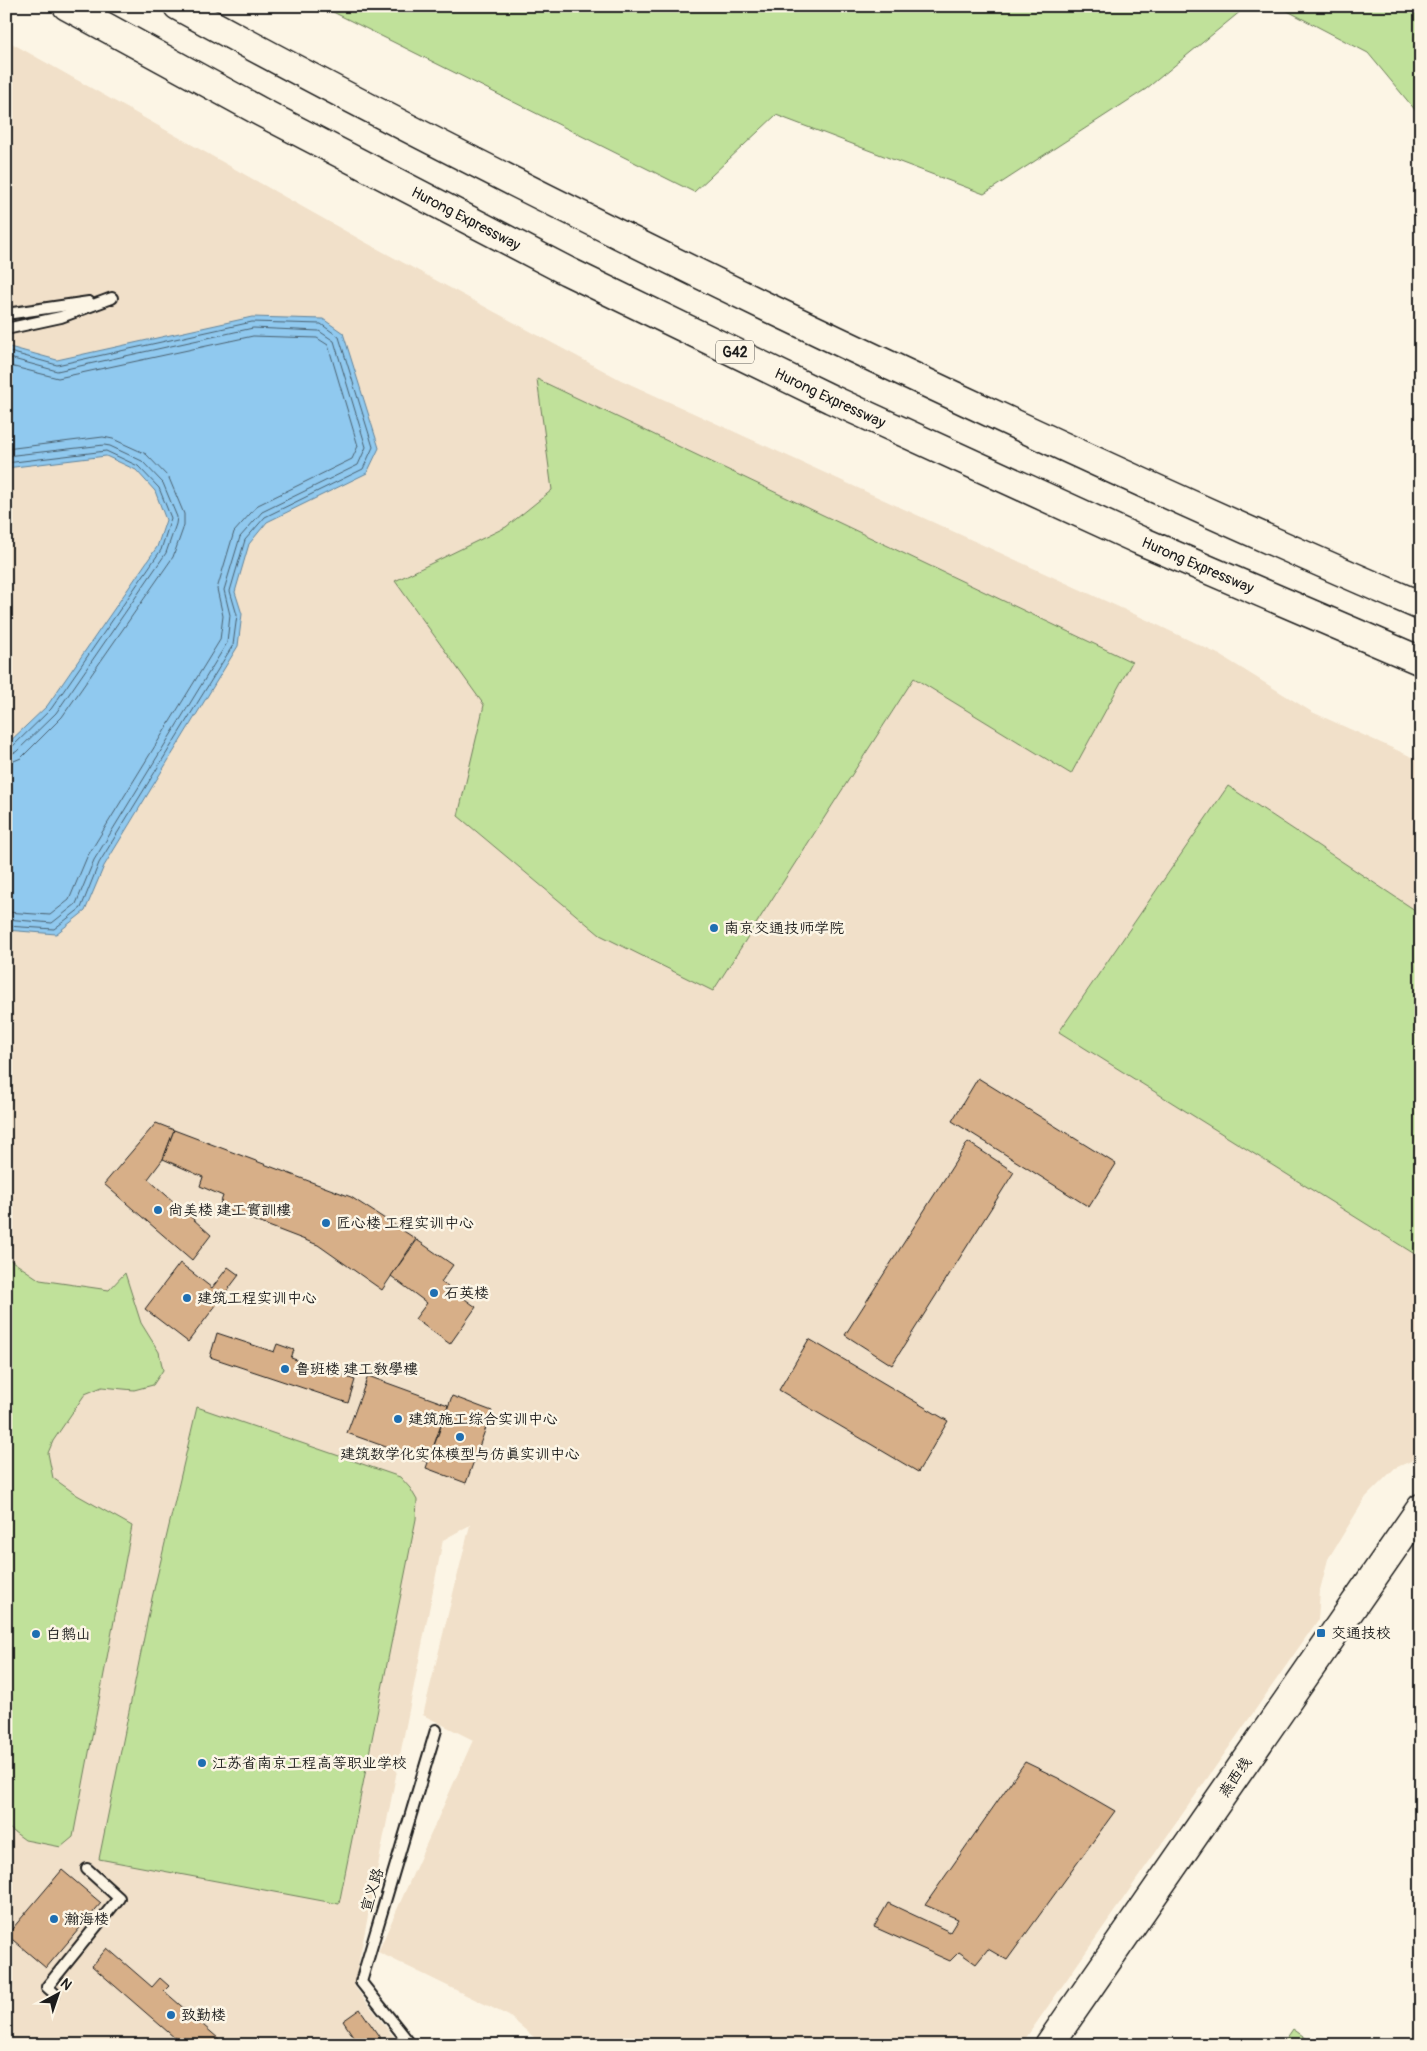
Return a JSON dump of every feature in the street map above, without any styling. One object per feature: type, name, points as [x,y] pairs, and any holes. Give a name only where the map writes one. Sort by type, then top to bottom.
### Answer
[{"type":"main road","name":"Hurong Expressway","points":[[67,6],[261,112],[576,276],[831,399],[1130,536],[1421,661]]},
{"type":"main road","points":[[178,6],[318,82],[628,240],[916,378],[1306,557],[1421,606]]},
{"type":"main road","name":"燕西线","points":[[1048,2045],[1421,1508]]},
{"type":"lane","points":[[6,314],[112,298],[61,317],[6,329]]},
{"type":"lane","name":"宣义路","points":[[411,2045],[361,1982],[436,1730]]},
{"type":"lane","points":[[54,1993],[47,1987],[119,1898],[87,1869]]},
{"type":"shaded area","name":"南京交通技师学院","points":[[6,40],[363,241],[621,380],[1145,619],[1220,655],[1312,712],[1421,761],[1421,1453],[1418,1458],[1395,1468],[1366,1497],[1328,1559],[1320,1590],[1318,1620],[1021,2045],[543,2045],[509,2016],[378,1952],[473,1740],[423,1715],[470,1525],[443,1540],[354,1986],[400,2045],[6,2045],[6,1361],[39,1280],[6,1257]]},
{"type":"green space","points":[[321,6],[1247,6],[1146,89],[984,194],[776,115],[694,192]]},
{"type":"green space","points":[[1278,6],[1421,6],[1421,117],[1368,53]]},
{"type":"green space","points":[[537,379],[1132,662],[1071,774],[914,678],[713,991],[600,935],[458,816],[484,705],[395,581],[506,527],[552,490]]},
{"type":"green space","points":[[1228,786],[1421,914],[1421,1258],[1059,1032]]},
{"type":"green space","points":[[6,1257],[40,1280],[109,1290],[125,1273],[141,1323],[159,1352],[163,1370],[153,1385],[134,1390],[102,1387],[85,1394],[53,1441],[48,1453],[53,1478],[77,1495],[132,1526],[73,1837],[61,1847],[25,1840],[6,1826]]},
{"type":"green space","points":[[197,1407],[400,1477],[410,1488],[417,1500],[416,1519],[339,1904],[99,1859],[152,1598]]},
{"type":"green space","points":[[1293,2029],[1316,2045],[1282,2045]]},
{"type":"water","points":[[252,317],[323,319],[343,333],[379,448],[367,473],[267,522],[249,544],[235,592],[242,614],[238,646],[104,866],[85,911],[56,934],[6,930],[6,745],[47,706],[157,547],[166,520],[155,491],[136,470],[106,456],[6,468],[6,346],[57,360]]},
{"type":"building","points":[[978,1078],[1116,1164],[1089,1207],[952,1121]]},
{"type":"building","name":"尚美楼 建工實訓樓","points":[[156,1123],[174,1130],[163,1159],[148,1179],[211,1235],[192,1260],[104,1184]]},
{"type":"building","name":"匠心楼 工程实训中心","points":[[174,1130],[351,1197],[416,1239],[382,1290],[318,1245],[219,1207],[223,1196],[200,1186],[203,1177],[163,1159]]},
{"type":"building","points":[[968,1142],[1014,1172],[892,1365],[845,1335]]},
{"type":"building","name":"石英楼","points":[[417,1240],[453,1265],[441,1282],[476,1307],[450,1344],[415,1319],[427,1303],[391,1276]]},
{"type":"building","name":"建筑工程实训中心","points":[[180,1263],[212,1288],[228,1267],[239,1275],[188,1342],[145,1309]]},
{"type":"building","name":"鲁班楼 建工教學樓","points":[[217,1333],[274,1352],[277,1344],[294,1350],[291,1358],[355,1380],[348,1403],[210,1357]]},
{"type":"building","points":[[809,1339],[948,1421],[918,1472],[779,1390]]},
{"type":"building","name":"建筑施工综合实训中心","points":[[368,1376],[448,1405],[428,1462],[347,1433]]},
{"type":"building","name":"建筑数学化实体模型与仿真实训中心","points":[[452,1396],[492,1411],[466,1483],[426,1468]]},
{"type":"building","points":[[1025,1762],[1058,1778],[1115,1811],[1007,1960],[988,1949],[976,1964],[959,1952],[950,1961],[874,1927],[888,1903],[950,1932],[958,1919],[925,1905]]},
{"type":"building","name":"瀚海楼","points":[[62,1870],[101,1903],[46,1968],[7,1935]]},
{"type":"building","name":"致勤楼","points":[[107,1948],[152,1987],[160,1978],[169,1986],[164,1991],[219,2039],[214,2045],[183,2045],[92,1966]]},
{"type":"building","points":[[360,2009],[385,2045],[359,2045],[343,2021]]},
{"type":"place","name":"南京交通技师学院","points":[[714,928]]},
{"type":"place","name":"尚美楼 建工實訓樓","points":[[158,1210]]},
{"type":"place","name":"匠心楼 工程实训中心","points":[[326,1223]]},
{"type":"place","name":"石英楼","points":[[434,1293]]},
{"type":"place","name":"建筑工程实训中心","points":[[187,1298]]},
{"type":"place","name":"鲁班楼 建工教學樓","points":[[285,1369]]},
{"type":"place","name":"建筑施工综合实训中心","points":[[398,1419]]},
{"type":"place","name":"建筑数学化实体模型与仿真实训中心","points":[[460,1437]]},
{"type":"place","name":"交通技校","points":[[1321,1633]]},
{"type":"place","name":"白鹅山","points":[[36,1634]]},
{"type":"place","name":"江苏省南京工程高等职业学校","points":[[202,1763]]},
{"type":"place","name":"瀚海楼","points":[[54,1919]]},
{"type":"place","name":"致勤楼","points":[[171,2015]]}]
